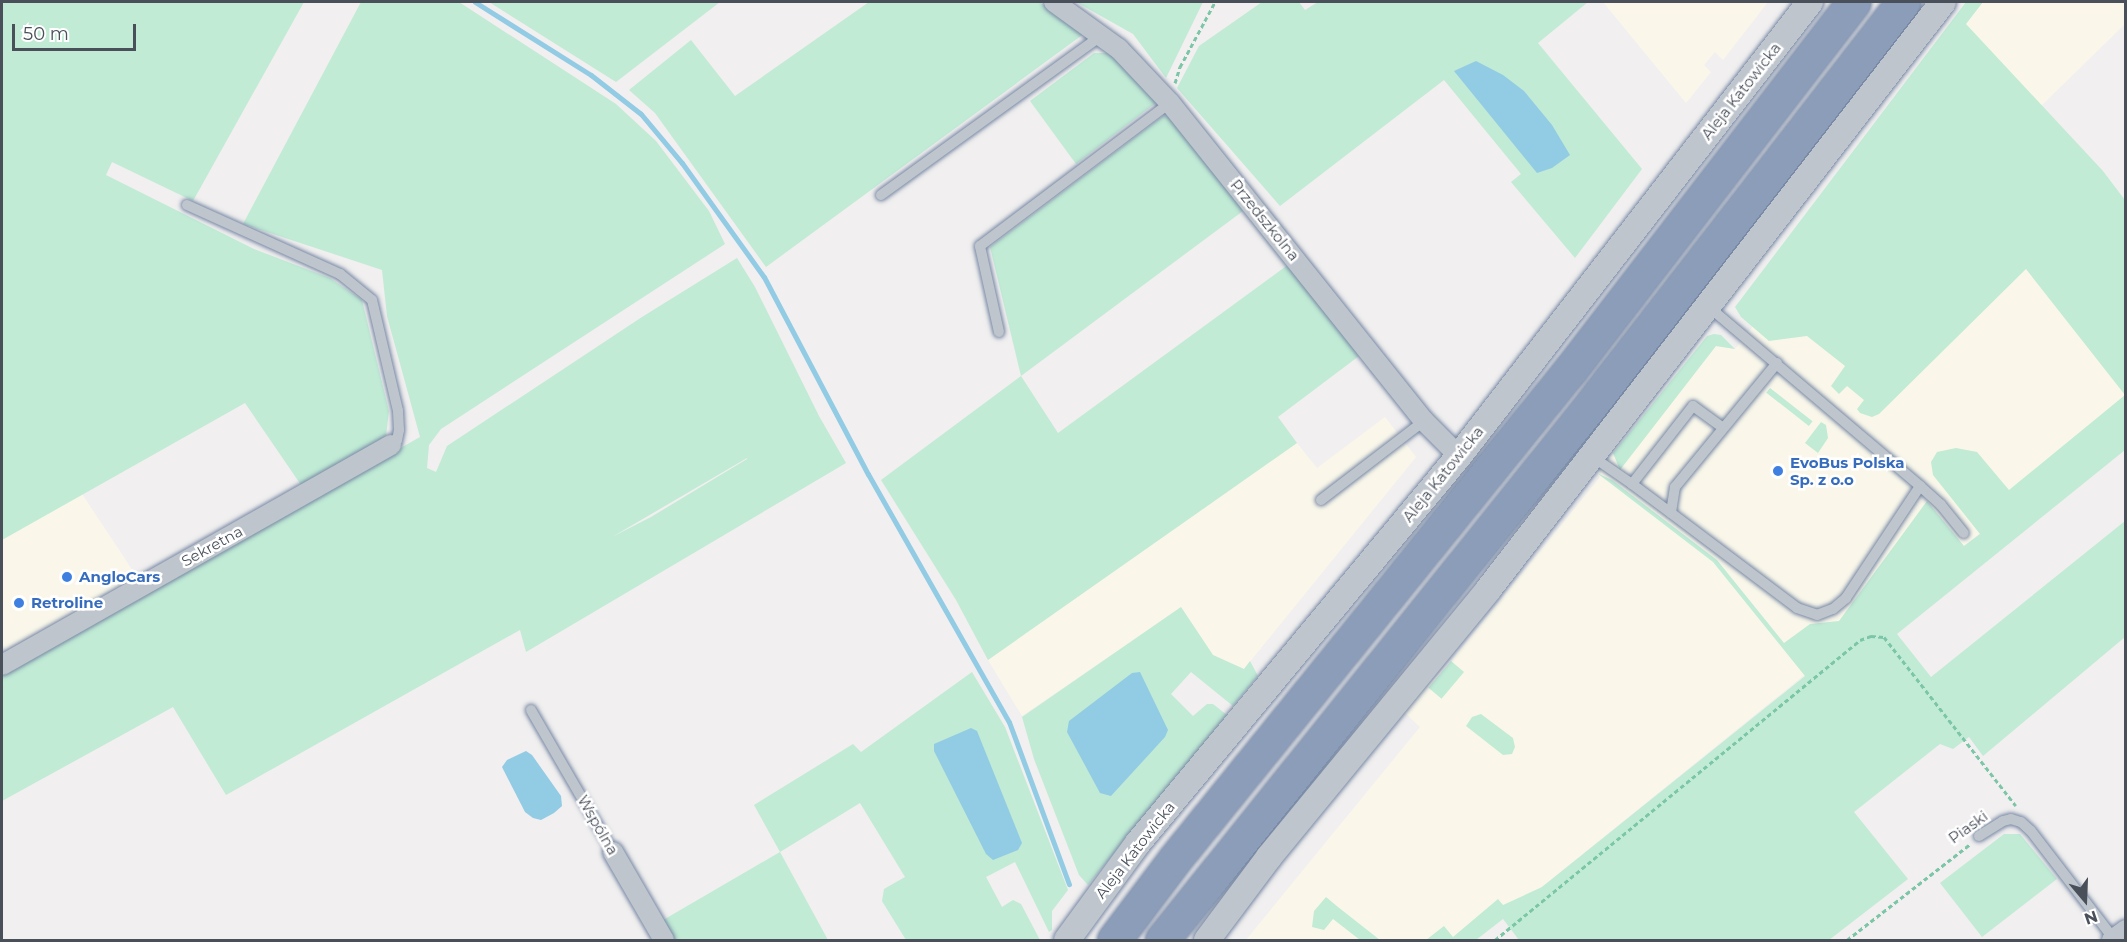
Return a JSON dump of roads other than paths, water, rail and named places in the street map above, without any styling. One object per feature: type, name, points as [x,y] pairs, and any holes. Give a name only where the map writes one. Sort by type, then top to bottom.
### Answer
[{"type":"highway","points":[[1114,940],[1175,859],[1557,386],[1854,2]]},
{"type":"highway","points":[[1162,940],[1598,396],[1903,2]]},
{"type":"street","name":"Przedszkolna","points":[[1054,2],[1119,49],[1170,103],[1424,421],[1459,456]]},
{"type":"street","name":"Aleja Katowicka","points":[[1067,940],[1138,843],[1459,456],[1809,2]]},
{"type":"street","points":[[1207,940],[1269,857],[1488,590],[1593,457],[1943,2]]},
{"type":"street","name":"Sekretna","points":[[2,665],[391,445]]},
{"type":"street","name":"Wspólna","points":[[613,852],[664,940]]},
{"type":"lane","points":[[880,195],[1101,36]]},
{"type":"lane","points":[[999,332],[980,246],[1170,103]]},
{"type":"lane","points":[[187,205],[340,274],[372,300],[399,411],[397,440],[391,445]]},
{"type":"lane","points":[[1709,308],[1777,363],[1920,486],[1941,505],[1964,533]]},
{"type":"lane","points":[[1671,513],[1675,488],[1777,363]]},
{"type":"lane","points":[[1632,483],[1693,406],[1723,428]]},
{"type":"lane","points":[[1321,500],[1424,421]]},
{"type":"lane","points":[[1593,457],[1632,483],[1797,608],[1817,615],[1833,609],[1846,598],[1920,486]]},
{"type":"lane","name":"Wspólna","points":[[531,710],[613,852]]},
{"type":"lane","name":"Piaski","points":[[1979,836],[2003,821],[2011,819],[2021,822],[2031,831],[2117,936]]},
{"type":"water","points":[[1476,61],[1503,75],[1524,91],[1552,125],[1570,155],[1552,168],[1537,173],[1454,71]]},
{"type":"water","points":[[1140,672],[1168,730],[1165,737],[1111,796],[1100,793],[1067,732],[1069,721],[1132,673]]},
{"type":"water","points":[[971,728],[977,731],[1022,843],[1018,850],[993,860],[986,854],[934,751],[934,744]]},
{"type":"water","points":[[526,751],[532,755],[561,796],[562,806],[541,820],[525,812],[502,767],[507,760]]},
{"type":"waterway","points":[[475,2],[591,75],[641,114],[682,163],[764,277],[868,474],[1009,722],[1069,884]]},
{"type":"place","name":"EvoBus Polska Sp. z o.o","points":[[1778,471]]},
{"type":"place","name":"AngloCars","points":[[67,577]]},
{"type":"place","name":"Retroline","points":[[19,603]]}]
